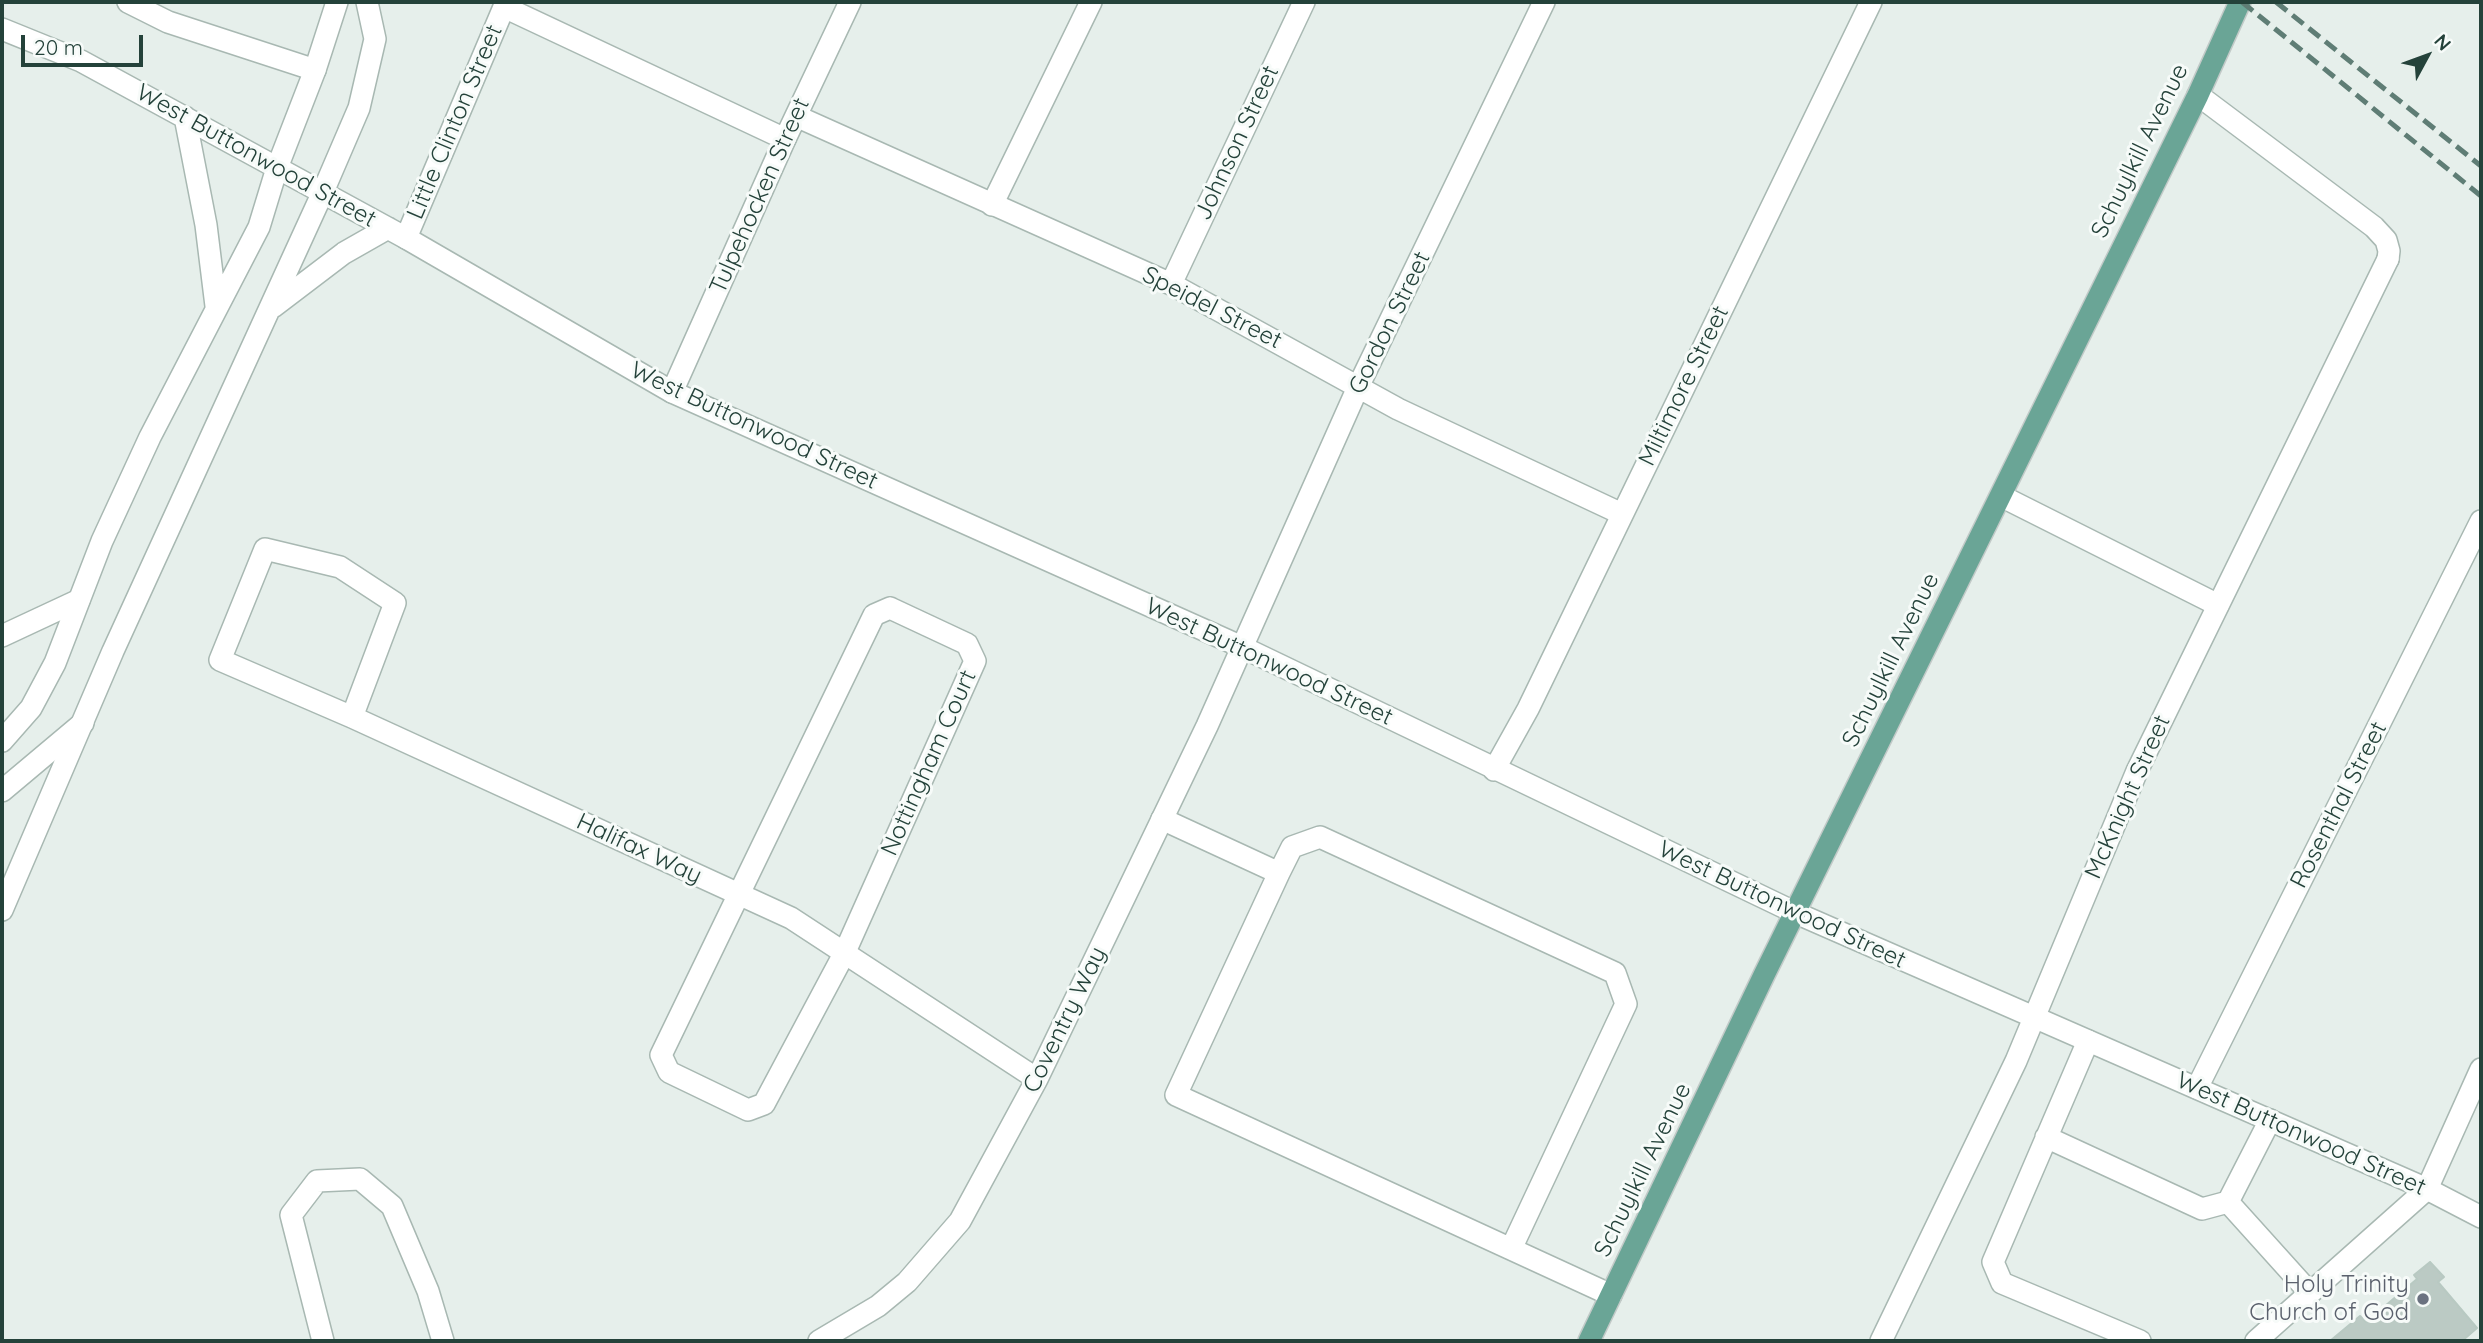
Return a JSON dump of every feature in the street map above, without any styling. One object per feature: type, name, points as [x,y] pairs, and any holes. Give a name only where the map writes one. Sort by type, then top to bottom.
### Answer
[{"type":"main road","name":"Schuylkill Avenue","points":[[1589,1341],[2198,95],[2239,2]]},
{"type":"street","points":[[128,2],[168,22],[315,70]]},
{"type":"street","points":[[2,741],[31,708],[55,663],[102,541],[150,437],[259,227],[277,168],[315,70],[337,2]]},
{"type":"street","points":[[2,910],[359,108],[375,39],[367,2]]},
{"type":"street","name":"Tulpehocken Street","points":[[672,392],[785,139],[850,2]]},
{"type":"street","points":[[992,205],[1091,2]]},
{"type":"street","name":"Johnson Street","points":[[1171,284],[1304,2]]},
{"type":"street","name":"Gordon Street","points":[[1242,647],[1359,385],[1544,2]]},
{"type":"street","name":"Miltimore Street","points":[[1494,770],[1528,709],[1871,2]]},
{"type":"street","name":"Little Clinton Street","points":[[397,233],[504,7],[785,139]]},
{"type":"street","name":"West Buttonwood Street","points":[[2,29],[81,61],[397,233],[672,392],[1242,647],[1796,913],[2427,1189],[2481,1217]]},
{"type":"street","name":"McKnight Street","points":[[1881,1341],[2034,1018],[2137,771],[2388,259],[2386,240],[2374,227],[2198,95]]},
{"type":"street","name":"Speidel Street","points":[[796,116],[1171,284],[1359,385],[1398,409],[1622,514]]},
{"type":"street","points":[[184,117],[206,225],[216,306]]},
{"type":"street","points":[[269,310],[344,253],[397,233]]},
{"type":"street","points":[[2001,496],[2218,605]]},
{"type":"street","name":"Rosenthal Street","points":[[2197,1088],[2481,521]]},
{"type":"street","name":"Halifax Way","points":[[352,717],[395,603],[340,567],[265,549],[220,660],[352,717],[790,918],[1037,1079]]},
{"type":"street","points":[[2,636],[79,600]]},
{"type":"street","name":"Nottingham Court","points":[[890,608],[967,643],[975,661],[844,954],[764,1104],[748,1110],[670,1072],[661,1055],[874,615],[890,608]]},
{"type":"street","name":"Coventry Way","points":[[819,1341],[878,1306],[907,1282],[960,1222],[1037,1079],[1242,647]]},
{"type":"street","points":[[2,791],[83,723]]},
{"type":"street","points":[[1162,819],[1279,873]]},
{"type":"street","points":[[1511,1249],[1626,1004],[1615,973],[1320,837],[1292,847],[1176,1095],[1611,1295]]},
{"type":"street","points":[[2088,1041],[1993,1262],[2001,1283],[2140,1341]]},
{"type":"street","points":[[2256,1341],[2427,1189],[2481,1069]]},
{"type":"street","points":[[2046,1137],[2202,1209],[2228,1202],[2270,1120]]},
{"type":"street","points":[[323,1341],[291,1215],[317,1181],[360,1179],[392,1206],[428,1291],[443,1341]]},
{"type":"street","points":[[2228,1202],[2310,1293]]},
{"type":"building","name":"Holy Trinity Church of God","points":[[2430,1262],[2444,1277],[2438,1282],[2477,1328],[2462,1341],[2330,1341],[2360,1316],[2366,1322],[2417,1279],[2414,1275]]},
{"type":"railway","points":[[2242,2],[2481,196]]},
{"type":"railway","points":[[2276,2],[2481,166]]},
{"type":"place","name":"Holy Trinity Church of God","points":[[2423,1299]]}]
